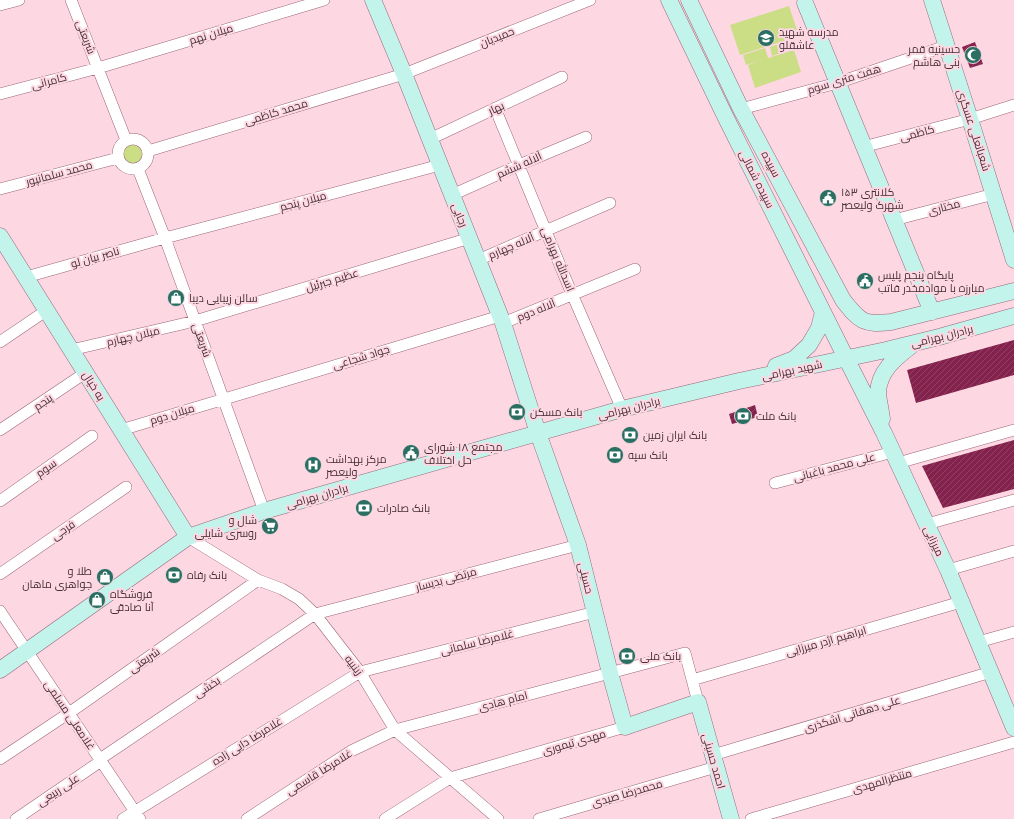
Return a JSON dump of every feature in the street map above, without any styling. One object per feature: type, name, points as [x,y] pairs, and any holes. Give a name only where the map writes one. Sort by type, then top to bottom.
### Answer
[{"type":"main road","name":"رجایی","points":[[373,0],[502,320],[538,433]]},
{"type":"main road","name":"سپیده شمالی","points":[[669,0],[846,358]]},
{"type":"main road","name":"سپیده","points":[[689,0],[741,109],[843,300],[853,314],[863,321],[876,324],[928,313]]},
{"type":"main road","name":"شعبانعلی عسگری","points":[[932,0],[1014,260]]},
{"type":"main road","points":[[810,2],[837,83],[894,220],[928,313]]},
{"type":"main road","points":[[689,41],[706,34]]},
{"type":"main road","points":[[745,156],[762,148]]},
{"type":"main road","name":"به خیال","points":[[1,239],[47,310],[188,537]]},
{"type":"main road","points":[[921,341],[912,337],[912,330],[915,324],[928,313],[1014,291]]},
{"type":"main road","points":[[739,381],[794,359],[809,345],[819,328],[823,312]]},
{"type":"main road","name":"برادران بهرامی","points":[[846,358],[921,341],[1014,316]]},
{"type":"main road","points":[[884,433],[878,393],[880,381],[884,372],[892,362],[921,341]]},
{"type":"main road","name":"شهید بهرامی","points":[[739,381],[846,358]]},
{"type":"main road","name":"میرزایی","points":[[846,358],[884,433],[948,570],[1013,725]]},
{"type":"main road","name":"برادران بهرامی","points":[[0,670],[188,537],[264,511],[622,409],[739,381]]},
{"type":"main road","name":"حسینی","points":[[538,433],[578,545],[625,727]]},
{"type":"main road","name":"احمد حسینی","points":[[698,702],[731,819]]},
{"type":"main road","name":"مهدی تیموری","points":[[625,727],[698,702]]},
{"type":"street","points":[[0,6],[19,0]]},
{"type":"street","name":"شریعتی","points":[[71,0],[126,140]]},
{"type":"street","name":"میلان نهم","points":[[98,68],[324,0]]},
{"type":"street","name":"حمیدیان","points":[[404,74],[590,0]]},
{"type":"street","name":"هفت متری سوم","points":[[741,109],[837,83],[946,46]]},
{"type":"street","name":"کامرانی","points":[[0,94],[98,68]]},
{"type":"street","name":"محمد کاظمی","points":[[148,151],[404,74]]},
{"type":"street","name":"بهار","points":[[430,139],[562,77]]},
{"type":"street","name":"کاظمی","points":[[863,147],[1014,105]]},
{"type":"street","name":"اسدالله بهرامی","points":[[496,108],[546,231],[622,409]]},
{"type":"street","name":"آلاله ششم","points":[[452,195],[586,137]]},
{"type":"street","points":[[132,139],[142,142],[148,151],[145,164],[138,169],[128,169],[123,166],[118,158],[119,148],[126,140],[132,139]]},
{"type":"street","name":"محمد سلمانپور","points":[[0,189],[118,158]]},
{"type":"street","name":"میلان پنجم","points":[[165,238],[440,165]]},
{"type":"street","name":"شریعتی","points":[[138,169],[165,238],[264,511]]},
{"type":"street","name":"مختاری","points":[[894,220],[994,194]]},
{"type":"street","name":"آلاله چهارم","points":[[478,260],[610,203]]},
{"type":"street","name":"ناصر بیان لو","points":[[26,277],[165,238]]},
{"type":"street","name":"عظیم جبرئیل","points":[[195,322],[470,238]]},
{"type":"street","name":"آلاله دوم","points":[[502,320],[573,295],[635,269]]},
{"type":"street","points":[[0,342],[47,310]]},
{"type":"street","name":"جواد شجاعی","points":[[223,399],[502,320]]},
{"type":"street","name":"میلان چهارم","points":[[72,350],[195,322]]},
{"type":"street","name":"پنجم","points":[[0,430],[85,373]]},
{"type":"street","name":"میلان دوم","points":[[121,430],[223,399]]},
{"type":"street","name":"علی محمد باغبانی","points":[[775,483],[896,458],[1014,430]]},
{"type":"street","name":"سوم","points":[[0,501],[92,436]]},
{"type":"street","name":"فرجی","points":[[0,574],[126,487]]},
{"type":"street","points":[[927,524],[1014,500]]},
{"type":"street","name":"زینبیه","points":[[188,537],[258,580],[282,588],[299,599],[315,614],[360,672],[395,730],[495,818]]},
{"type":"street","name":"مرتضی بدیسار","points":[[315,614],[578,545]]},
{"type":"street","points":[[948,570],[1014,551]]},
{"type":"street","name":"شریعتی","points":[[0,759],[69,713],[258,580]]},
{"type":"street","name":"ابراهیم اژدر میرزایی","points":[[692,680],[961,602]]},
{"type":"street","name":"غلامعلی مسلمی","points":[[0,611],[138,815]]},
{"type":"street","name":"غلامرضا سلمانی","points":[[360,672],[595,612]]},
{"type":"street","name":"بخشی","points":[[101,760],[315,614]]},
{"type":"street","points":[[978,642],[1014,632]]},
{"type":"street","points":[[610,673],[685,653],[698,702]]},
{"type":"street","name":"غلامرضا دایی زاده","points":[[123,819],[138,815],[360,672]]},
{"type":"street","name":"علی دهقانی اشکذری","points":[[714,761],[990,672]]},
{"type":"street","name":"امام هادی","points":[[395,730],[610,673]]},
{"type":"street","name":"مهدی تیموری","points":[[385,819],[450,778],[625,727]]},
{"type":"street","name":"غلامرضا قاسمی","points":[[247,819],[350,751],[395,730]]},
{"type":"street","name":"منتظرالمهدی","points":[[751,819],[1014,742]]},
{"type":"street","name":"علی ربیعی","points":[[16,819],[101,760]]},
{"type":"street","name":"محمدرضا صیدی","points":[[539,819],[714,761]]},
{"type":"green space","points":[[789,6],[799,36],[740,55],[730,25]]},
{"type":"green space","points":[[789,41],[792,49],[772,56],[770,47]]},
{"type":"green space","points":[[765,48],[768,58],[794,50],[801,72],[755,88],[748,65],[762,60],[746,65],[743,55]]},
{"type":"green space","points":[[133,142],[142,146],[146,155],[142,164],[133,168],[124,164],[120,155],[124,146]]},
{"type":"building","name":"حسینیه قمر بنی هاشم","points":[[975,42],[983,64],[970,68],[962,47]]},
{"type":"building","points":[[1014,340],[1014,375],[916,403],[907,370]]},
{"type":"building","name":"بانک ملت","points":[[755,405],[758,417],[732,424],[729,414]]},
{"type":"building","points":[[1014,440],[1014,489],[943,508],[922,466]]},
{"type":"place","name":"مدرسه شهید عاشقلو","points":[[766,38]]},
{"type":"place","name":"حسینیه قمر بنی هاشم","points":[[973,55]]},
{"type":"place","name":"کلانتری ۱۵۳ شهرک ولیعصر","points":[[828,198]]},
{"type":"place","name":"پایگاه پنجم پلیس مبارزه با موادمخدر فاتب","points":[[865,281]]},
{"type":"place","name":"سالن زیبایی دیبا","points":[[176,298]]},
{"type":"place","name":"بانک مسکن","points":[[517,412]]},
{"type":"place","name":"بانک ملت","points":[[743,416]]},
{"type":"place","name":"بانک ایران زمین","points":[[630,435]]},
{"type":"place","name":"مجتمع ۱۸ شورای حل اختلاف","points":[[411,453]]},
{"type":"place","name":"بانک سپه","points":[[615,455]]},
{"type":"place","name":"مرکز بهداشت ولیعصر","points":[[313,465]]},
{"type":"place","name":"بانک صادرات","points":[[364,508]]},
{"type":"place","name":"شال و روسری شایلی","points":[[270,526]]},
{"type":"place","name":"بانک رفاه","points":[[174,575]]},
{"type":"place","name":"طلا و جواهری ماهان","points":[[105,577]]},
{"type":"place","name":"فروشگاه آنا صادقی","points":[[97,600]]},
{"type":"place","name":"بانک ملی","points":[[627,656]]}]
